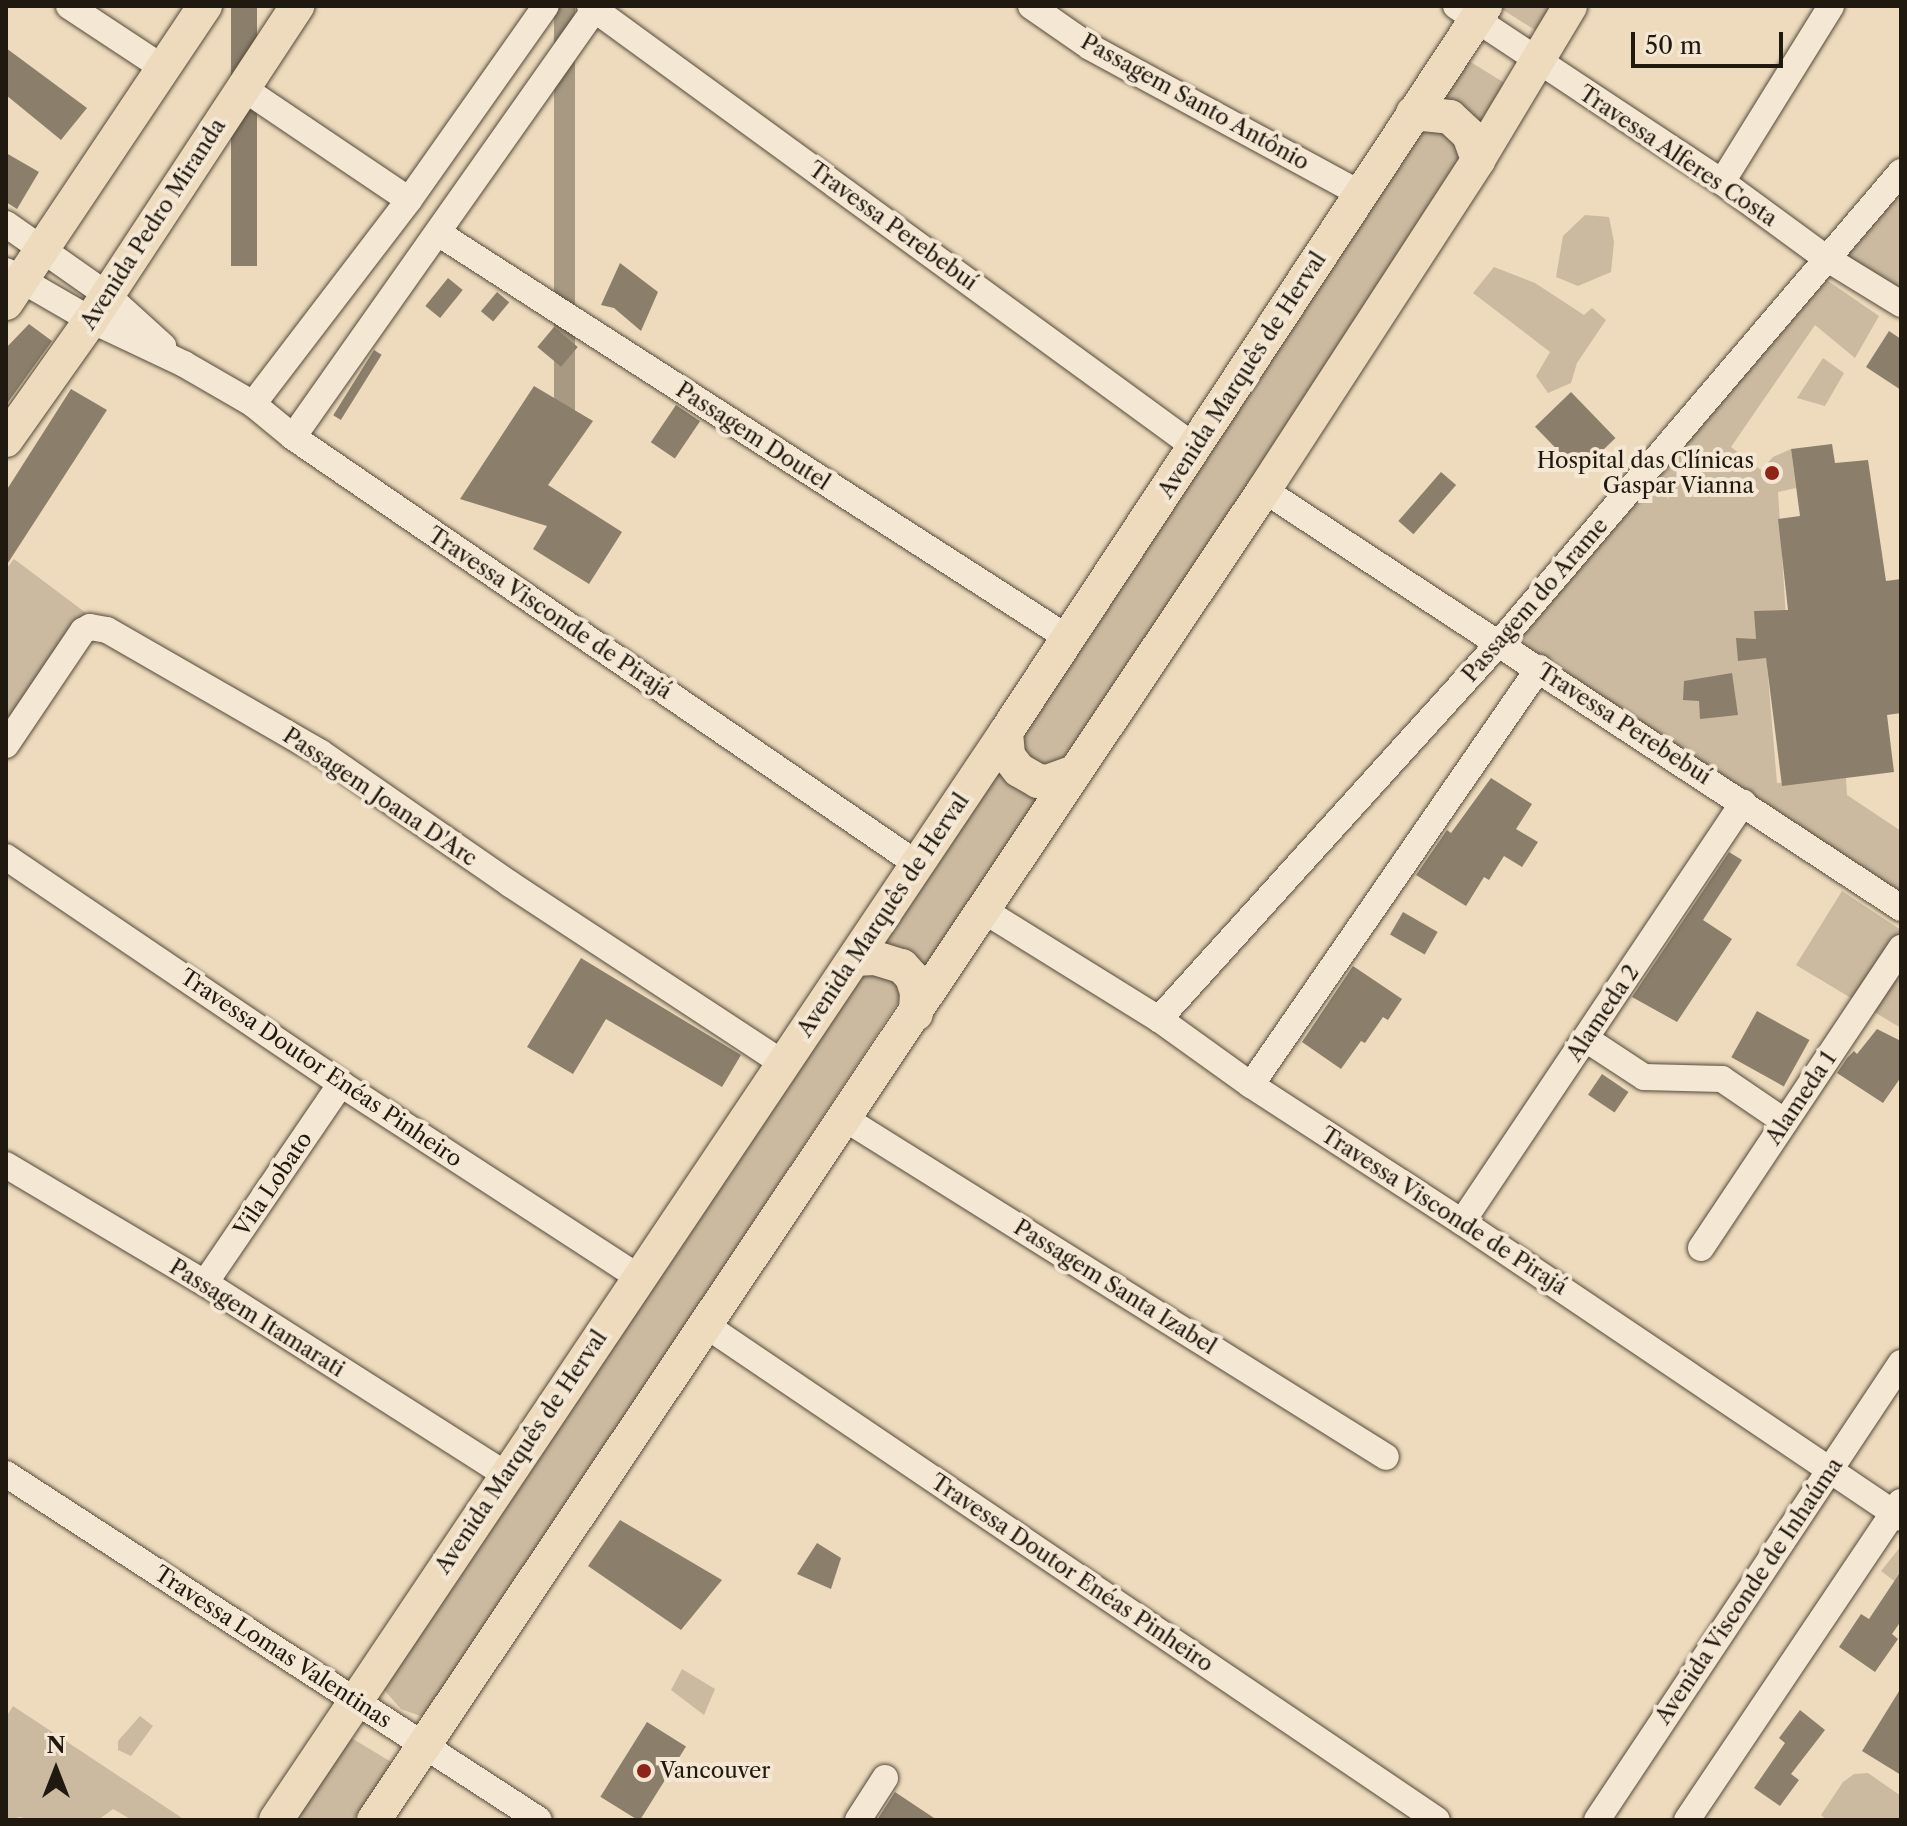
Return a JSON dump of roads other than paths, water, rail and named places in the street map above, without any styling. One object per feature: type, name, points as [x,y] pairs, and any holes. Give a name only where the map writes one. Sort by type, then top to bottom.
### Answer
[{"type":"main road","points":[[11,285],[43,248],[205,6]]},
{"type":"main road","name":"Avenida Pedro Miranda","points":[[6,440],[99,307],[297,6]]},
{"type":"main road","points":[[374,1820],[1264,490],[1478,160],[1570,6]]},
{"type":"main road","name":"Avenida Marquês de Herval","points":[[276,1820],[1195,447],[1413,113],[1472,11]]},
{"type":"main road","points":[[1413,113],[1450,117],[1469,135],[1478,160]]},
{"type":"main road","points":[[1006,732],[1008,756],[1019,770],[1038,781],[1047,782],[1075,772]]},
{"type":"main road","points":[[855,959],[875,958],[902,966],[912,977],[917,992],[916,1014]]},
{"type":"street","points":[[69,6],[163,68]]},
{"type":"street","points":[[253,404],[409,200],[546,6]]},
{"type":"street","name":"Passagem Santo Antônio","points":[[1031,6],[1090,47],[1361,194]]},
{"type":"street","points":[[1722,182],[1831,6]]},
{"type":"street","points":[[293,437],[594,7]]},
{"type":"street","name":"Travessa Perebebuí","points":[[594,7],[1195,447]]},
{"type":"street","name":"Travessa Alferes Costa","points":[[1472,11],[1536,61],[1722,182],[1826,258],[1901,304]]},
{"type":"street","points":[[243,88],[409,200]]},
{"type":"street","name":"Passagem do Arame","points":[[1159,1019],[1500,642],[1901,172]]},
{"type":"street","name":"Travessa Visconde de Pirajá","points":[[6,224],[43,248],[99,307],[184,364],[253,404],[293,437],[917,864]]},
{"type":"street","name":"Passagem Doutel","points":[[438,233],[1068,638]]},
{"type":"street","name":"Travessa Visconde de Pirajá","points":[[11,285],[99,307]]},
{"type":"street","name":"Travessa Perebebuí","points":[[1264,490],[1901,908]]},
{"type":"street","name":"Passagem Joana D'Arc","points":[[6,745],[83,631],[90,627],[107,630],[321,753],[510,884],[782,1063]]},
{"type":"street","points":[[1251,1085],[1539,668]]},
{"type":"street","name":"Alameda 2","points":[[1462,1222],[1743,803]]},
{"type":"street","name":"Travessa Doutor Enéas Pinheiro","points":[[6,857],[341,1084],[638,1277]]},
{"type":"street","name":"Travessa Visconde de Pirajá","points":[[983,910],[1159,1019],[1251,1085],[1462,1222],[1829,1469],[1898,1511]]},
{"type":"street","name":"Alameda 1","points":[[1701,1248],[1901,948]]},
{"type":"street","points":[[1586,1039],[1644,1077],[1722,1079],[1785,1122]]},
{"type":"street","name":"Vila Lobato","points":[[205,1283],[341,1084]]},
{"type":"street","name":"Passagem Santa Izabel","points":[[844,1118],[1386,1457]]},
{"type":"street","name":"Passagem Itamarati","points":[[6,1165],[205,1283],[506,1475]]},
{"type":"street","name":"Travessa Doutor Enéas Pinheiro","points":[[707,1326],[1437,1820]]},
{"type":"street","name":"Avenida Visconde de Inhaúma","points":[[1597,1820],[1901,1363]]},
{"type":"street","name":"Travessa Lomas Valentinas","points":[[8,1479],[426,1744],[539,1820]]},
{"type":"street","points":[[1687,1820],[1898,1511]]},
{"type":"street","points":[[858,1820],[885,1778]]},
{"type":"place","name":"Hospital das Clínicas Gaspar Vianna","points":[[1772,473]]},
{"type":"place","name":"Vancouver","points":[[644,1771]]}]
